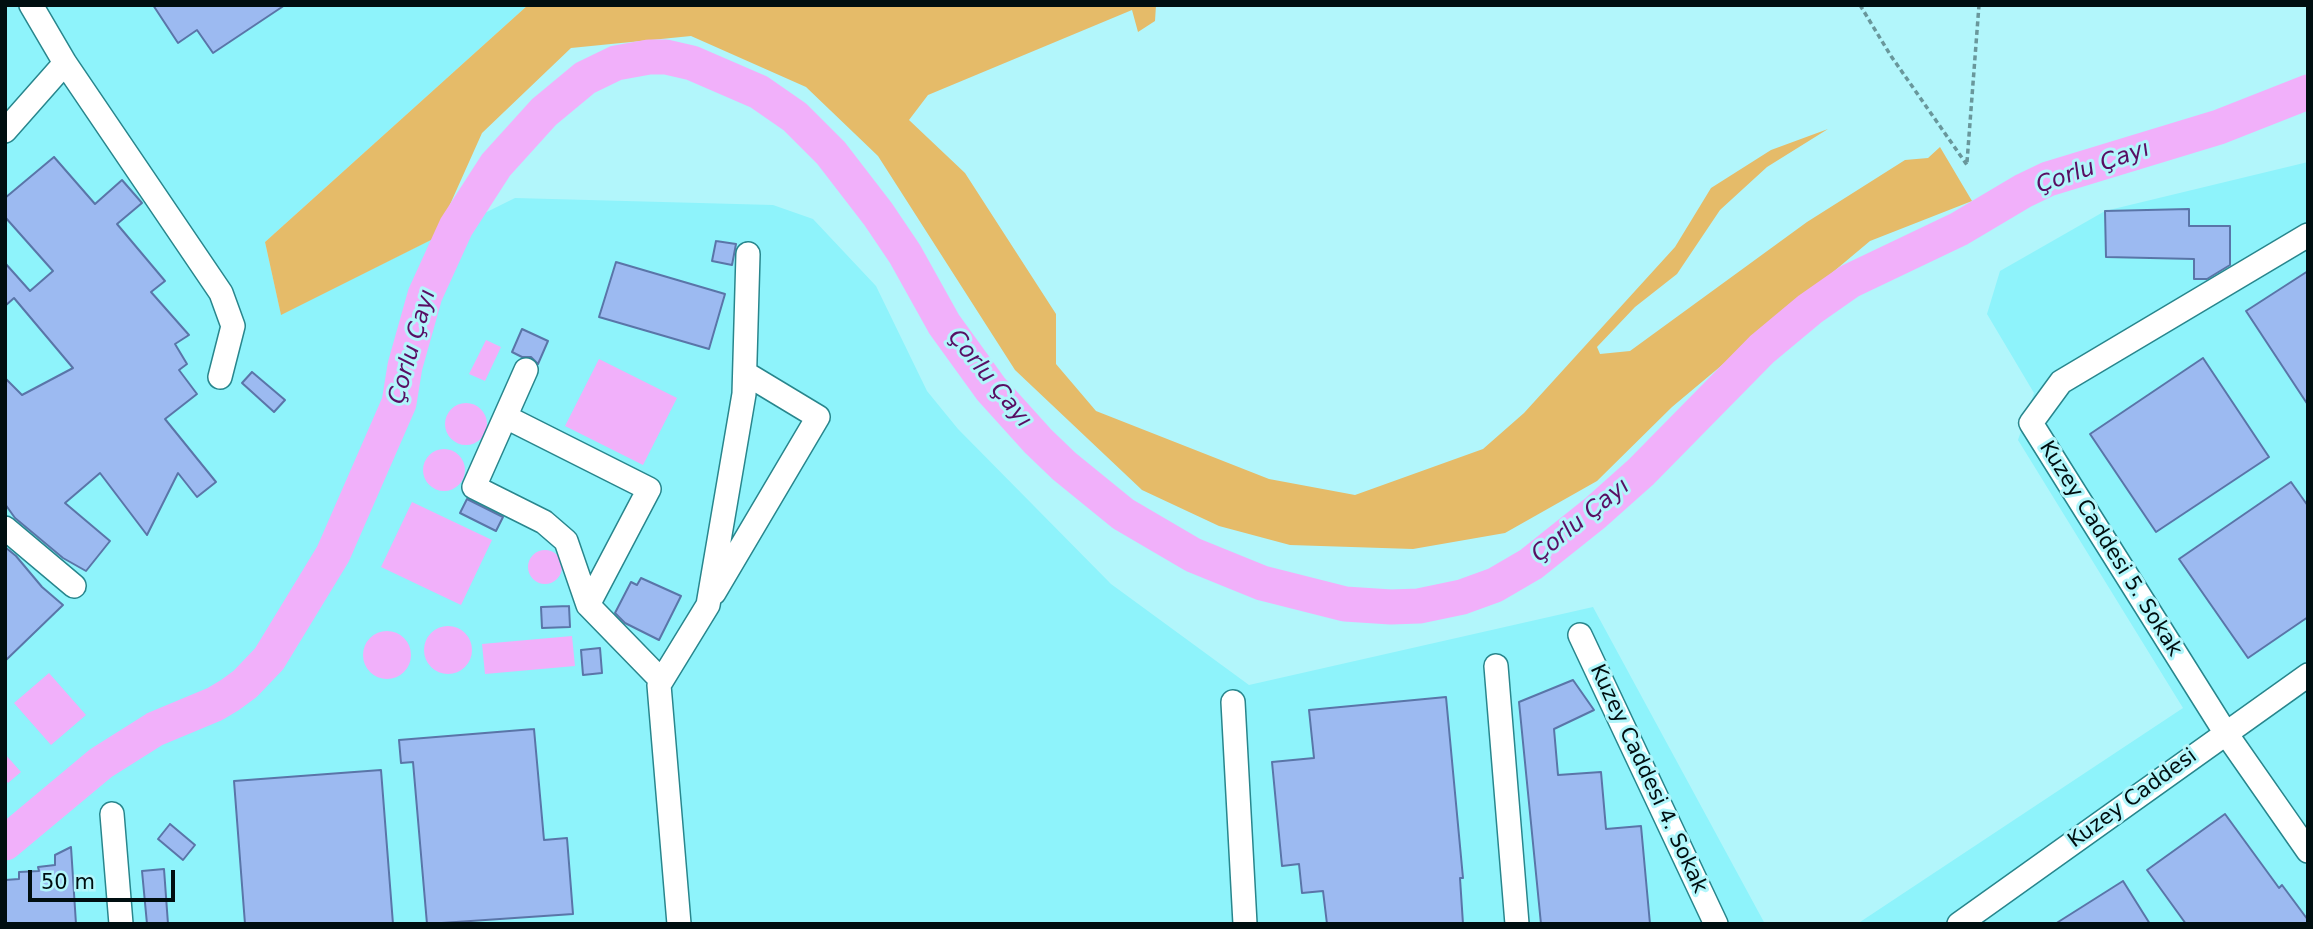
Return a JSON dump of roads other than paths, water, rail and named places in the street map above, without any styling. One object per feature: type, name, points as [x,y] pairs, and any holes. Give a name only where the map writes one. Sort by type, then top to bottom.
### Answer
[{"type":"street","points":[[31,5],[65,63],[221,293],[233,326],[220,377]]},
{"type":"street","points":[[5,131],[65,63]]},
{"type":"street","name":"Kuzey Caddesi 5. Sokak","points":[[2308,235],[2061,382],[2031,423],[2225,732],[2308,851]]},
{"type":"street","points":[[708,605],[744,394],[748,254]]},
{"type":"street","points":[[526,370],[474,487],[544,522],[566,541],[588,605],[661,680]]},
{"type":"street","points":[[679,924],[659,685],[818,417],[745,373]]},
{"type":"street","points":[[506,417],[649,489],[588,605]]},
{"type":"street","points":[[5,528],[75,586]]},
{"type":"street","name":"Kuzey Caddesi 4. Sokak","points":[[1580,635],[1716,924]]},
{"type":"street","points":[[1496,666],[1517,924]]},
{"type":"street","name":"Kuzey Caddesi","points":[[1959,924],[2308,675]]},
{"type":"street","points":[[1233,702],[1245,924]]},
{"type":"street","points":[[112,814],[121,924]]},
{"type":"waterway","name":"Çorlu Çayı","points":[[5,843],[101,763],[155,729],[230,695],[269,659],[333,554],[399,403],[405,366],[425,295],[456,227],[496,165],[544,112],[585,78],[616,63],[649,57],[666,57],[692,63],[759,92],[795,117],[831,153],[878,214],[905,254],[944,324],[991,389],[1064,466],[1123,514],[1193,555],[1262,583],[1345,604],[1391,607],[1419,606],[1462,597],[1495,585],[1531,564],[1641,472],[1762,349],[1810,309],[1850,281],[1959,229],[2048,179],[2219,127],[2308,92]]}]
